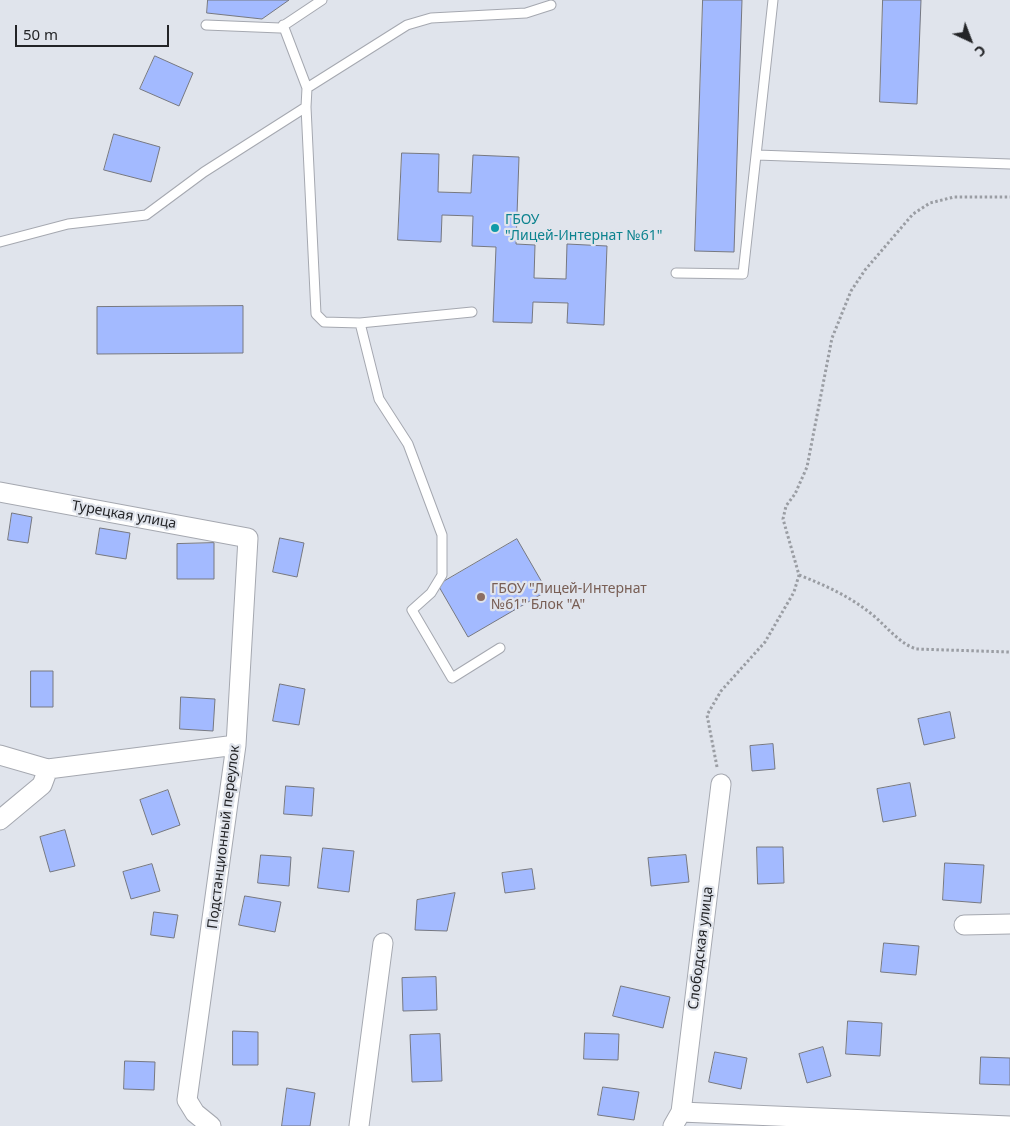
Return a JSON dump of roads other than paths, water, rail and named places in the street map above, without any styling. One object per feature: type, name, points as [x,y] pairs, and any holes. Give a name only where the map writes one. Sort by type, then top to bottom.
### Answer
[{"type":"street","name":"Турецкая улица","points":[[0,492],[248,538]]},
{"type":"street","name":"Подстанционный переулок","points":[[211,1126],[195,1113],[187,1100],[236,745],[248,538]]},
{"type":"street","points":[[0,755],[48,769],[236,745]]},
{"type":"street","points":[[0,820],[42,784],[48,769]]},
{"type":"street","name":"Слободская улица","points":[[677,1119],[721,784]]},
{"type":"street","points":[[964,925],[1010,924]]},
{"type":"street","points":[[359,1126],[383,943]]},
{"type":"street","points":[[677,1119],[1010,1126]]},
{"type":"lane","points":[[206,25],[280,28],[322,0]]},
{"type":"lane","points":[[676,273],[744,274],[774,0]]},
{"type":"lane","points":[[307,88],[406,25],[430,18],[526,13],[551,5]]},
{"type":"lane","points":[[283,25],[307,88],[306,107],[316,314],[324,322],[360,322],[472,312]]},
{"type":"lane","points":[[0,242],[68,224],[146,215],[204,172],[306,107]]},
{"type":"lane","points":[[757,155],[1010,164]]},
{"type":"lane","points":[[360,322],[379,399],[408,444],[442,534],[442,575],[431,593],[412,610],[452,678],[500,648]]},
{"type":"place","name":"ГБОУ \"Лицей-Интернат №61\"","points":[[495,228]]},
{"type":"place","name":"ГБОУ \"Лицей-Интернат №61\" Блок \"А\"","points":[[481,597]]}]
